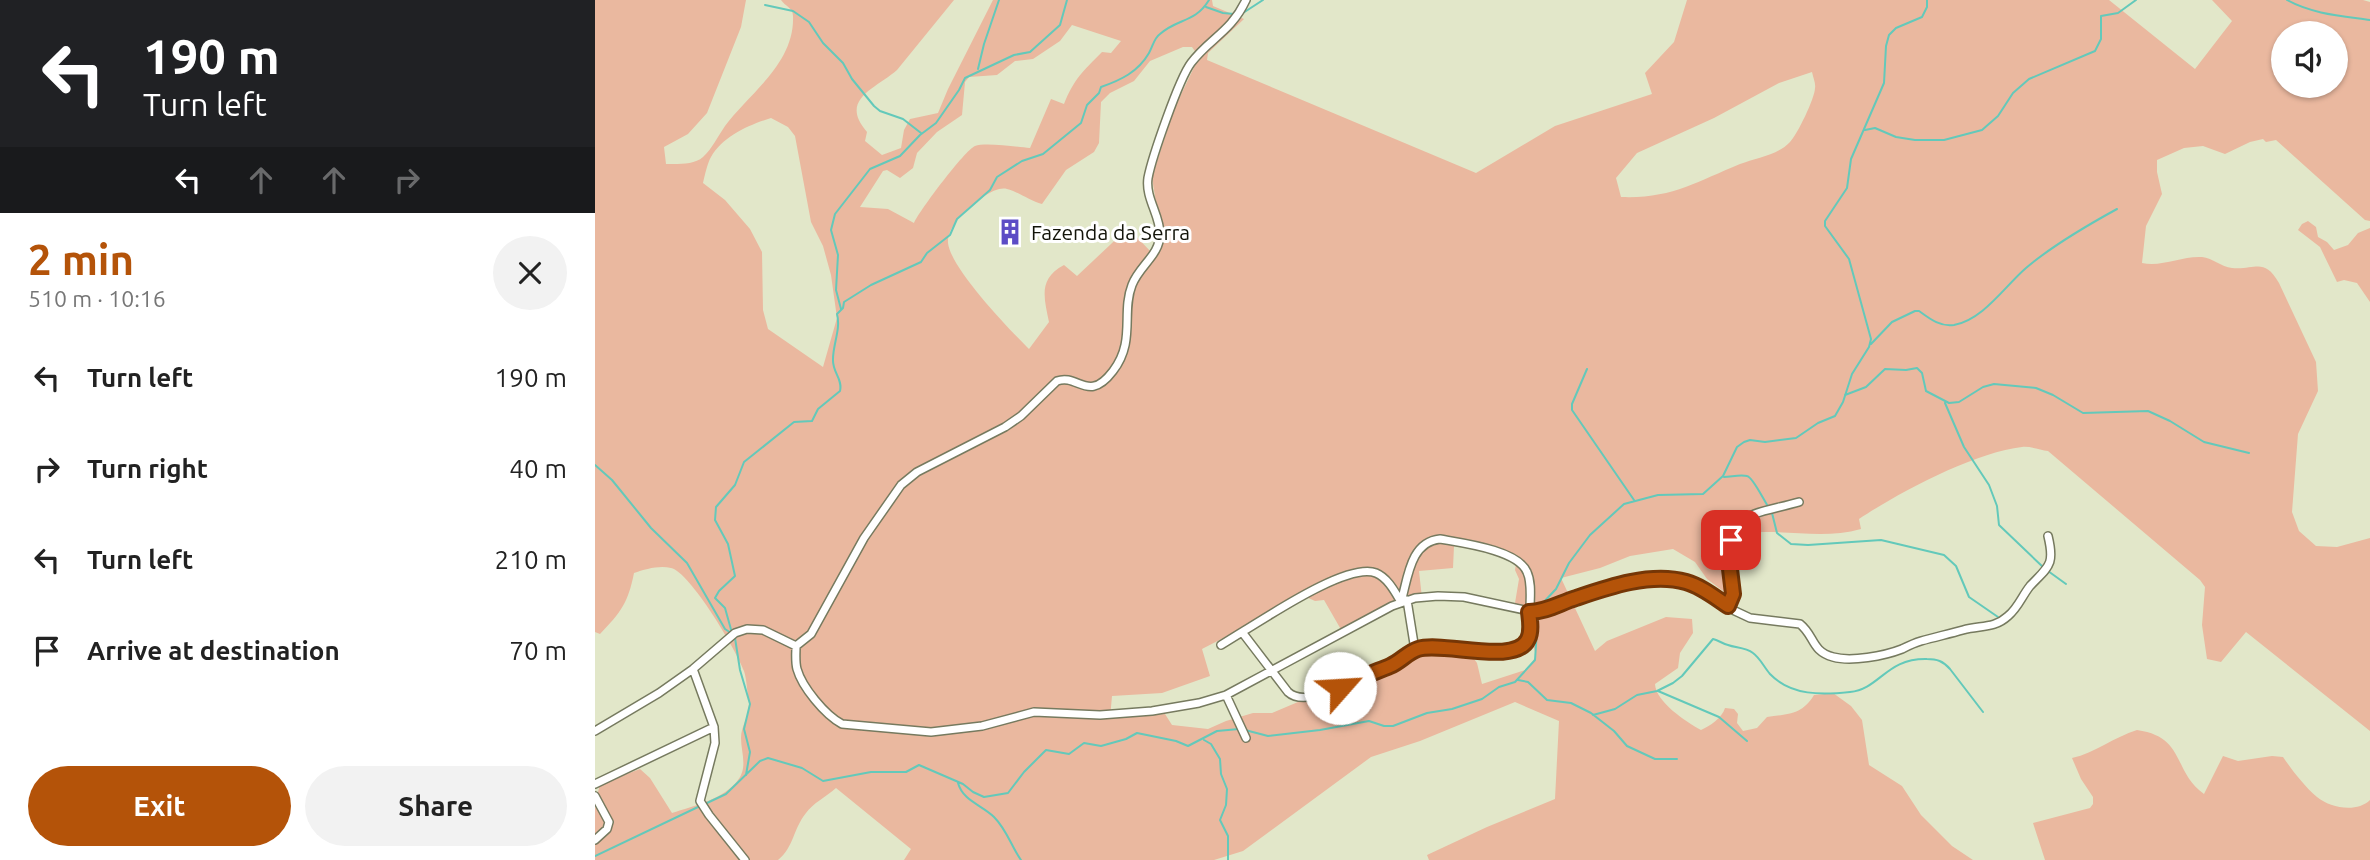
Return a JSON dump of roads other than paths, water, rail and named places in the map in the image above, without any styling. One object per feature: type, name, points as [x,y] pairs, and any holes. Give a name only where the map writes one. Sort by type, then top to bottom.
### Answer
[{"type":"street","points":[[796,646],[811,634],[864,538],[908,478],[1013,421],[1057,382],[1069,380],[1086,387],[1094,386],[1112,373],[1120,360],[1128,333],[1131,287],[1159,245],[1159,228],[1148,187],[1150,170],[1163,133],[1190,64],[1232,25],[1246,0]]},
{"type":"street","points":[[1728,606],[1733,594],[1730,569],[1731,540],[1735,526],[1746,517],[1799,502]]},
{"type":"street","points":[[796,646],[797,668],[801,678],[821,708],[832,719],[842,724],[931,732],[982,726],[1034,712],[1100,715],[1152,711],[1199,703],[1226,695],[1404,601],[1438,596],[1464,597],[1529,612],[1547,609],[1628,583],[1659,580],[1689,583],[1749,618],[1800,624],[1820,652],[1850,660],[1894,651],[1919,641],[1963,630],[1990,627],[2002,621],[2015,610],[2026,591],[2050,565],[2052,552],[2048,536]]},
{"type":"street","points":[[1242,632],[1291,696],[1310,696],[1340,688],[1390,666],[1415,650],[1435,647],[1503,652],[1525,644],[1529,634],[1528,575],[1522,564],[1485,548],[1440,539],[1431,540],[1418,549],[1404,601],[1415,650]]},
{"type":"street","points":[[1221,645],[1335,579],[1358,572],[1375,572],[1404,601]]},
{"type":"street","points":[[595,731],[659,693],[693,669],[729,637],[747,629],[763,630],[796,646]]},
{"type":"street","points":[[693,669],[714,727],[715,743],[701,803],[745,860]]},
{"type":"street","points":[[1226,695],[1246,738]]},
{"type":"street","points":[[595,784],[714,727]]},
{"type":"street","points":[[595,796],[609,822],[607,829],[595,840]]},
{"type":"waterway","points":[[978,69],[999,0]]},
{"type":"waterway","points":[[841,309],[836,290],[838,255],[831,230],[835,214],[870,169],[900,156],[936,123],[965,78],[1014,55],[1030,52],[1060,25],[1067,0]]},
{"type":"waterway","points":[[732,633],[725,608],[715,598],[735,576],[728,544],[715,520],[716,507],[735,485],[744,462],[794,422],[812,421],[818,409],[840,391],[833,359],[837,314],[843,308],[844,302],[871,285],[921,262],[927,253],[950,235],[957,219],[990,190],[997,177],[1022,161],[1043,154],[1081,123],[1087,105],[1099,93],[1101,87],[1134,70],[1145,60],[1158,36],[1198,13],[1209,0]]},
{"type":"waterway","points":[[1243,13],[1263,0]]},
{"type":"waterway","points":[[1540,606],[1556,589],[1569,563],[1590,535],[1624,504],[1658,495],[1703,494],[1723,476],[1737,447],[1744,442],[1796,438],[1818,423],[1835,416],[1843,402],[1852,374],[1871,339],[1849,259],[1825,226],[1825,221],[1847,188],[1851,159],[1884,83],[1889,35],[1896,28],[1922,17],[1927,0]]},
{"type":"waterway","points":[[1865,130],[1875,128],[1896,137],[1915,140],[1944,140],[1982,130],[1998,116],[2013,93],[2029,79],[2095,51],[2101,39],[2101,16],[2118,13],[2136,0]]},
{"type":"waterway","points":[[2287,0],[2317,11],[2370,20]]},
{"type":"waterway","points":[[765,5],[793,11],[809,22],[874,106],[880,111],[903,119],[921,133]]},
{"type":"waterway","points":[[1206,7],[1234,14]]},
{"type":"waterway","points":[[1871,344],[1892,322],[1915,311],[1944,325],[1954,325],[1975,317],[2036,260],[2070,236],[2117,209]]},
{"type":"waterway","points":[[1845,395],[1866,387],[1885,369],[1917,368],[1922,373],[1926,391],[1949,403],[1959,402],[1983,387],[1994,384],[2036,388],[2083,413],[2148,411],[2204,442],[2249,453]]},
{"type":"waterway","points":[[1587,369],[1572,410],[1634,500]]},
{"type":"waterway","points":[[1945,403],[1964,447],[1989,485],[1997,506],[1999,525],[2044,568]]},
{"type":"waterway","points":[[595,465],[612,480],[651,528],[687,563],[725,629],[731,633]]},
{"type":"waterway","points":[[1724,477],[1749,477],[1769,508]]},
{"type":"waterway","points":[[1772,513],[1777,533],[1791,544],[1881,540],[1944,555],[1956,566],[1969,597],[1998,617]]},
{"type":"waterway","points":[[2048,571],[2066,584]]},
{"type":"waterway","points":[[1245,730],[1268,736],[1369,721],[1393,726],[1427,713],[1452,709],[1482,699],[1499,687],[1515,682],[1535,660],[1538,615]]},
{"type":"waterway","points":[[735,638],[740,670],[750,704],[744,729],[750,752],[746,775]]},
{"type":"waterway","points":[[1593,715],[1615,709],[1637,695],[1657,691],[1673,683],[1713,639],[1750,651],[1778,681],[1787,687],[1807,692],[1839,693],[1860,690],[1902,663],[1937,660],[1950,669],[1983,712]]},
{"type":"waterway","points":[[1518,680],[1528,682],[1547,700],[1571,703],[1591,713],[1614,731],[1627,746],[1655,759],[1677,759]]},
{"type":"waterway","points":[[1658,691],[1719,717],[1747,741]]},
{"type":"waterway","points":[[707,803],[726,794],[760,761],[768,758],[802,768],[823,781],[871,772],[906,772],[919,765],[963,784],[984,797],[1008,793],[1046,750],[1069,754],[1084,743],[1101,746],[1137,733],[1188,746],[1217,731],[1239,729]]},
{"type":"waterway","points":[[1204,740],[1211,744],[1220,759],[1221,774],[1227,789],[1226,805],[1220,820],[1228,836],[1228,860]]},
{"type":"waterway","points":[[958,783],[968,799],[998,822],[1021,860]]},
{"type":"waterway","points":[[595,856],[698,807]]},
{"type":"place","name":"Fazenda da Serra","points":[[1010,232]]}]
